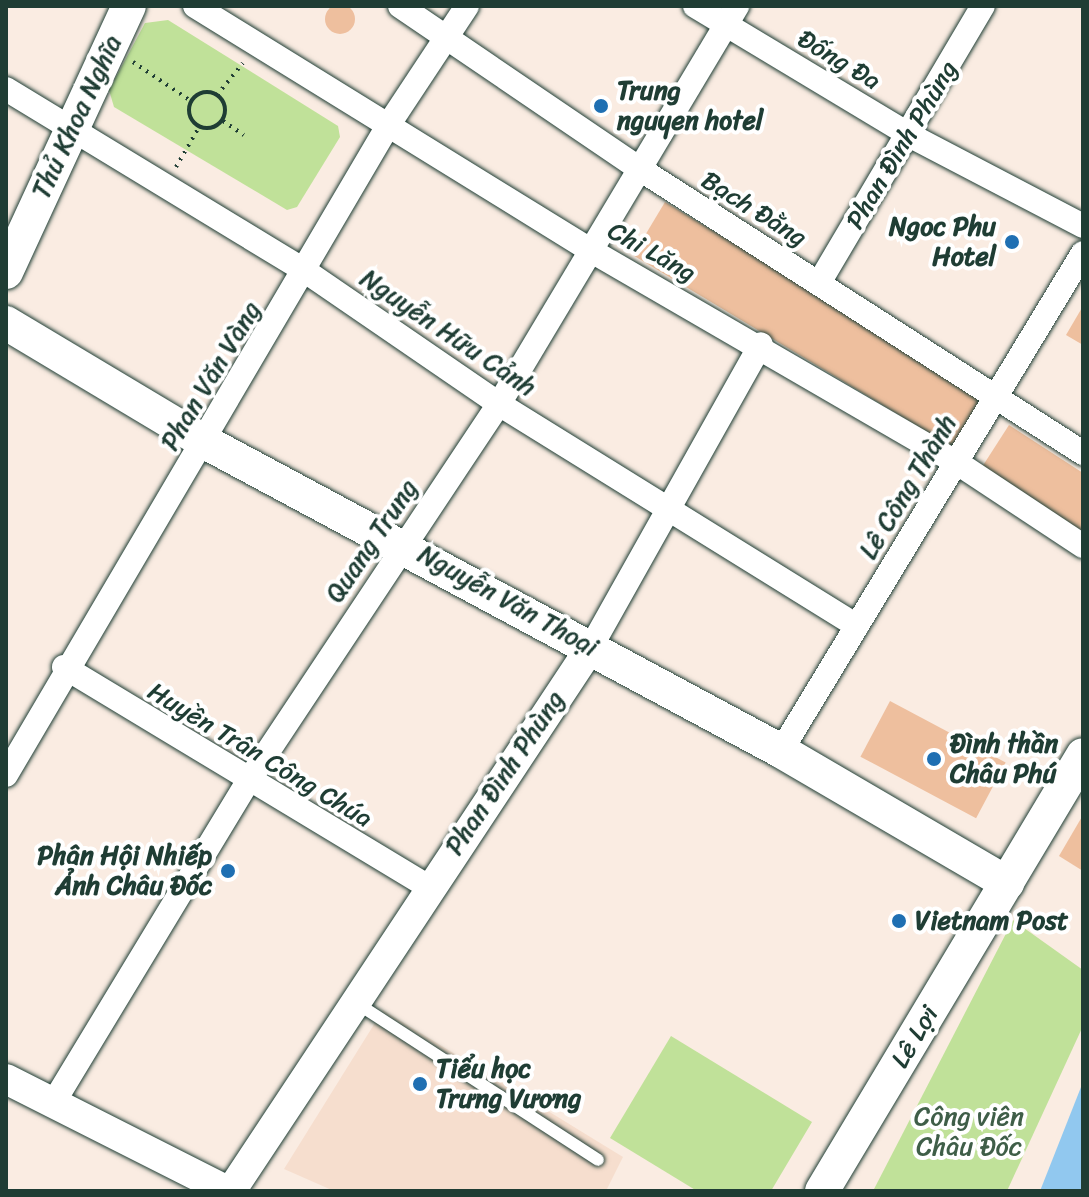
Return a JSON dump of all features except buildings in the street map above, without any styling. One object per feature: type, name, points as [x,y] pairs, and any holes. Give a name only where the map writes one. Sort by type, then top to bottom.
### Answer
[{"type":"main road","name":"Thủ Khoa Nghĩa","points":[[6,272],[129,6]]},
{"type":"main road","name":"Nguyễn Văn Thoại","points":[[6,323],[205,442],[403,544],[781,751],[1007,883]]},
{"type":"main road","name":"Lê Lợi","points":[[822,1191],[1083,755]]},
{"type":"street","name":"Chi Lăng","points":[[195,6],[588,249],[761,344],[956,462],[1083,546]]},
{"type":"street","name":"Bạch Đằng","points":[[400,6],[643,171],[1083,453]]},
{"type":"street","name":"Phan Văn Vàng","points":[[6,775],[64,667],[205,442],[389,124],[467,6]]},
{"type":"street","name":"Đống Đa","points":[[695,6],[732,16],[911,136],[1083,226]]},
{"type":"street","name":"Phan Đình Phùng","points":[[819,283],[911,136],[983,6]]},
{"type":"street","name":"Quang Trung","points":[[52,1105],[247,783],[403,544],[499,404],[588,249],[643,171],[732,16]]},
{"type":"street","name":"Nguyễn Hữu Cảnh","points":[[6,89],[305,271],[499,404],[672,508],[857,626]]},
{"type":"street","name":"Lê Công Thành","points":[[781,751],[1083,253]]},
{"type":"street","name":"Phan Đình Phùng","points":[[230,1191],[358,1004],[428,887],[591,647],[672,508],[761,344]]},
{"type":"street","name":"Huyền Trân Công Chúa","points":[[64,667],[247,783],[428,887]]},
{"type":"street","points":[[6,1079],[52,1105],[230,1191]]},
{"type":"lane","points":[[358,1004],[598,1160]]},
{"type":"path","points":[[217,95],[257,45]]},
{"type":"path","points":[[110,48],[191,101]]},
{"type":"path","points":[[199,127],[190,117],[191,101],[201,93],[217,95]]},
{"type":"path","points":[[217,95],[224,107],[222,121]]},
{"type":"path","points":[[165,186],[199,127],[222,121],[244,135]]},
{"type":"shaded area","name":"Tiểu học Trưng Vương","points":[[383,1010],[623,1157],[606,1191],[334,1191],[284,1169]]},
{"type":"green space","points":[[168,20],[338,126],[340,137],[297,207],[287,210],[114,107],[109,90],[145,23]]},
{"type":"green space","name":"Công viên Châu Đốc","points":[[1013,920],[1083,970],[1083,1026],[1007,1191],[873,1191]]},
{"type":"green space","points":[[671,1036],[812,1122],[771,1191],[697,1191],[610,1138]]},
{"type":"water","points":[[1083,1082],[1083,1191],[1040,1191]]},
{"type":"place","name":"Trung nguyen hotel","points":[[601,106]]},
{"type":"place","name":"Ngoc Phu Hotel","points":[[1012,242]]},
{"type":"place","name":"Đình thần Châu Phú","points":[[934,759]]},
{"type":"place","name":"Phân Hội Nhiếp Ảnh Châu Đốc","points":[[228,871]]},
{"type":"place","name":"Vietnam Post","points":[[899,921]]},
{"type":"place","name":"Tiểu học Trưng Vương","points":[[420,1084]]}]
